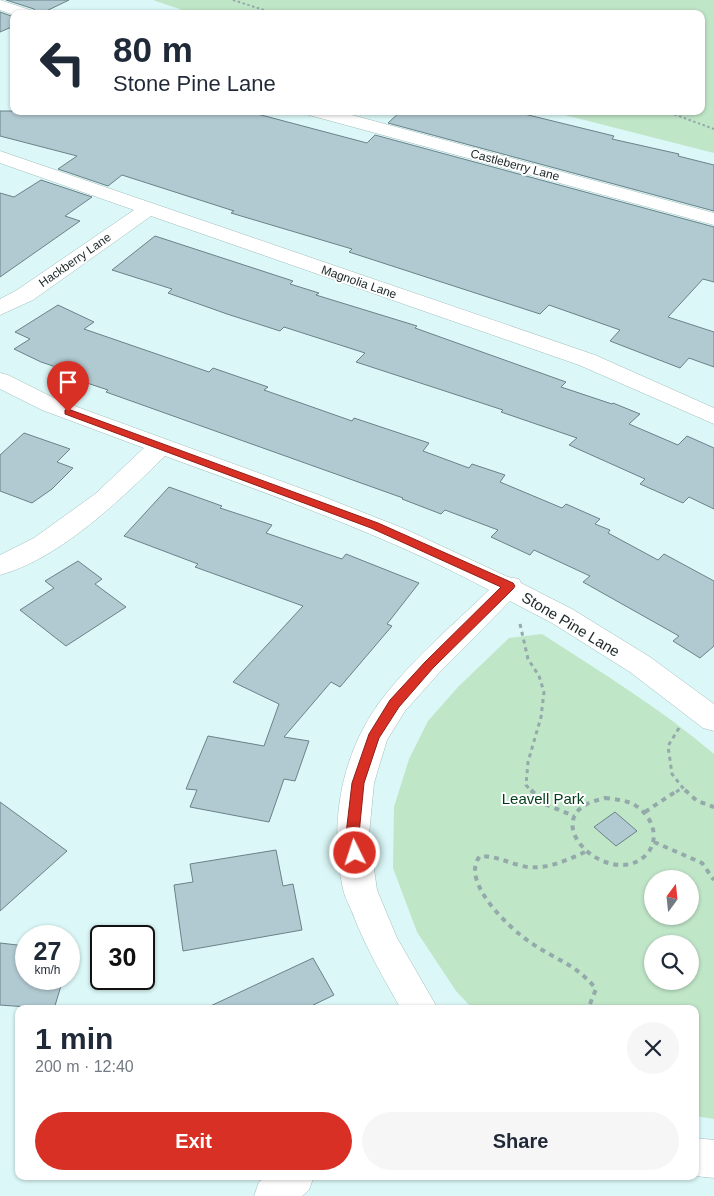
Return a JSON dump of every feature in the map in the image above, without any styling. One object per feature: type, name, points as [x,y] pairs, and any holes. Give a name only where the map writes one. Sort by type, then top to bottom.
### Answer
[{"type":"street","points":[[0,4],[16,10]]},
{"type":"street","name":"Castleberry Lane","points":[[330,115],[714,219]]},
{"type":"street","name":"Magnolia Lane","points":[[0,157],[587,360],[714,417]]},
{"type":"street","name":"Hackberry Lane","points":[[0,308],[25,294],[148,209]]},
{"type":"street","name":"Stone Pine Lane","points":[[0,380],[50,405],[374,526],[509,586],[596,636],[714,720]]},
{"type":"street","points":[[0,566],[44,544],[104,500],[160,446]]},
{"type":"street","points":[[418,1005],[382,946],[360,890],[353,834],[358,783],[373,737],[395,703],[429,665],[509,586]]},
{"type":"street","points":[[699,1157],[714,1159]]},
{"type":"street","points":[[272,1196],[290,1180]]},
{"type":"path","points":[[232,0],[263,10]]},
{"type":"path","points":[[676,115],[714,129]]},
{"type":"path","points":[[509,586],[524,636],[528,660],[539,676],[544,692],[541,716],[528,762],[526,785],[538,800],[555,810],[574,816]]},
{"type":"path","points":[[694,704],[668,746],[672,774],[682,788],[697,801],[714,808]]},
{"type":"path","points":[[645,812],[682,788]]},
{"type":"path","points":[[606,798],[627,801],[645,812],[653,826],[654,842],[650,851],[643,858],[632,863],[620,865],[607,864],[584,852],[577,844],[572,826],[574,816],[586,804],[606,798]]},
{"type":"path","points":[[654,842],[702,863],[714,880]]},
{"type":"path","points":[[584,852],[559,863],[532,867],[493,855],[480,856],[474,865],[474,879],[487,899],[518,932],[530,942],[570,963],[586,975],[596,989],[590,1005]]},
{"type":"green space","points":[[153,0],[714,0],[714,153],[565,115],[705,115],[705,10],[182,10]]},
{"type":"green space","name":"Leavell Park","points":[[542,634],[652,706],[714,754],[714,1119],[699,1117],[699,1005],[469,1005],[456,991],[417,932],[393,868],[394,807],[409,759],[428,721],[458,687],[509,638]]},
{"type":"building","points":[[6,0],[69,0],[48,10],[34,9]]},
{"type":"building","points":[[0,12],[10,16],[10,28],[0,32]]},
{"type":"building","points":[[0,111],[10,111],[10,115],[261,115],[367,143],[375,135],[714,227],[714,282],[703,279],[668,317],[714,332],[714,367],[689,358],[680,368],[610,341],[620,330],[549,305],[540,314],[349,252],[352,249],[231,213],[234,211],[122,175],[108,186],[58,169],[77,156],[0,136]]},
{"type":"building","points":[[397,115],[528,115],[614,136],[612,139],[679,154],[678,156],[714,165],[714,211],[388,123]]},
{"type":"building","points":[[41,180],[92,197],[65,216],[80,221],[0,277],[0,193],[14,197]]},
{"type":"building","points":[[155,236],[293,281],[290,284],[319,293],[316,295],[417,326],[415,328],[566,382],[561,387],[613,403],[640,414],[629,424],[678,445],[687,436],[714,448],[714,509],[689,497],[683,503],[640,484],[645,479],[569,445],[577,438],[501,412],[503,410],[356,362],[365,353],[284,327],[280,331],[227,314],[168,293],[172,289],[112,270]]},
{"type":"building","points":[[58,305],[94,322],[84,329],[209,372],[213,368],[268,387],[264,390],[352,421],[354,418],[429,443],[423,451],[469,468],[472,464],[505,475],[500,482],[562,508],[566,504],[600,519],[595,524],[610,530],[608,533],[658,560],[664,554],[714,581],[714,646],[700,658],[673,641],[679,636],[583,582],[590,576],[534,550],[530,555],[491,537],[498,530],[445,510],[441,514],[403,498],[106,392],[108,390],[69,377],[74,373],[41,362],[14,349],[30,339],[15,332]]},
{"type":"building","points":[[24,433],[70,449],[57,462],[73,468],[52,489],[32,503],[0,491],[0,455]]},
{"type":"building","points":[[169,487],[222,506],[220,508],[272,525],[266,533],[342,559],[346,554],[419,583],[387,624],[392,626],[340,687],[331,682],[284,737],[309,741],[295,781],[284,779],[269,822],[190,807],[197,790],[186,789],[208,736],[264,746],[279,704],[233,682],[303,606],[195,567],[198,564],[124,536]]},
{"type":"building","points":[[78,561],[102,579],[95,584],[126,607],[66,646],[20,610],[54,588],[45,581]]},
{"type":"building","points":[[0,802],[67,851],[0,911]]},
{"type":"building","points":[[615,812],[637,831],[616,846],[594,827]]},
{"type":"building","points":[[276,850],[283,886],[293,884],[302,930],[183,951],[174,885],[193,882],[190,864]]},
{"type":"building","points":[[0,943],[15,945],[15,990],[60,990],[55,1005],[0,1005]]},
{"type":"building","points":[[313,958],[334,995],[313,1005],[213,1005]]},
{"type":"route","points":[[68,412],[374,526],[509,586],[429,665],[395,703],[373,737],[358,783],[353,834],[355,853]]}]
